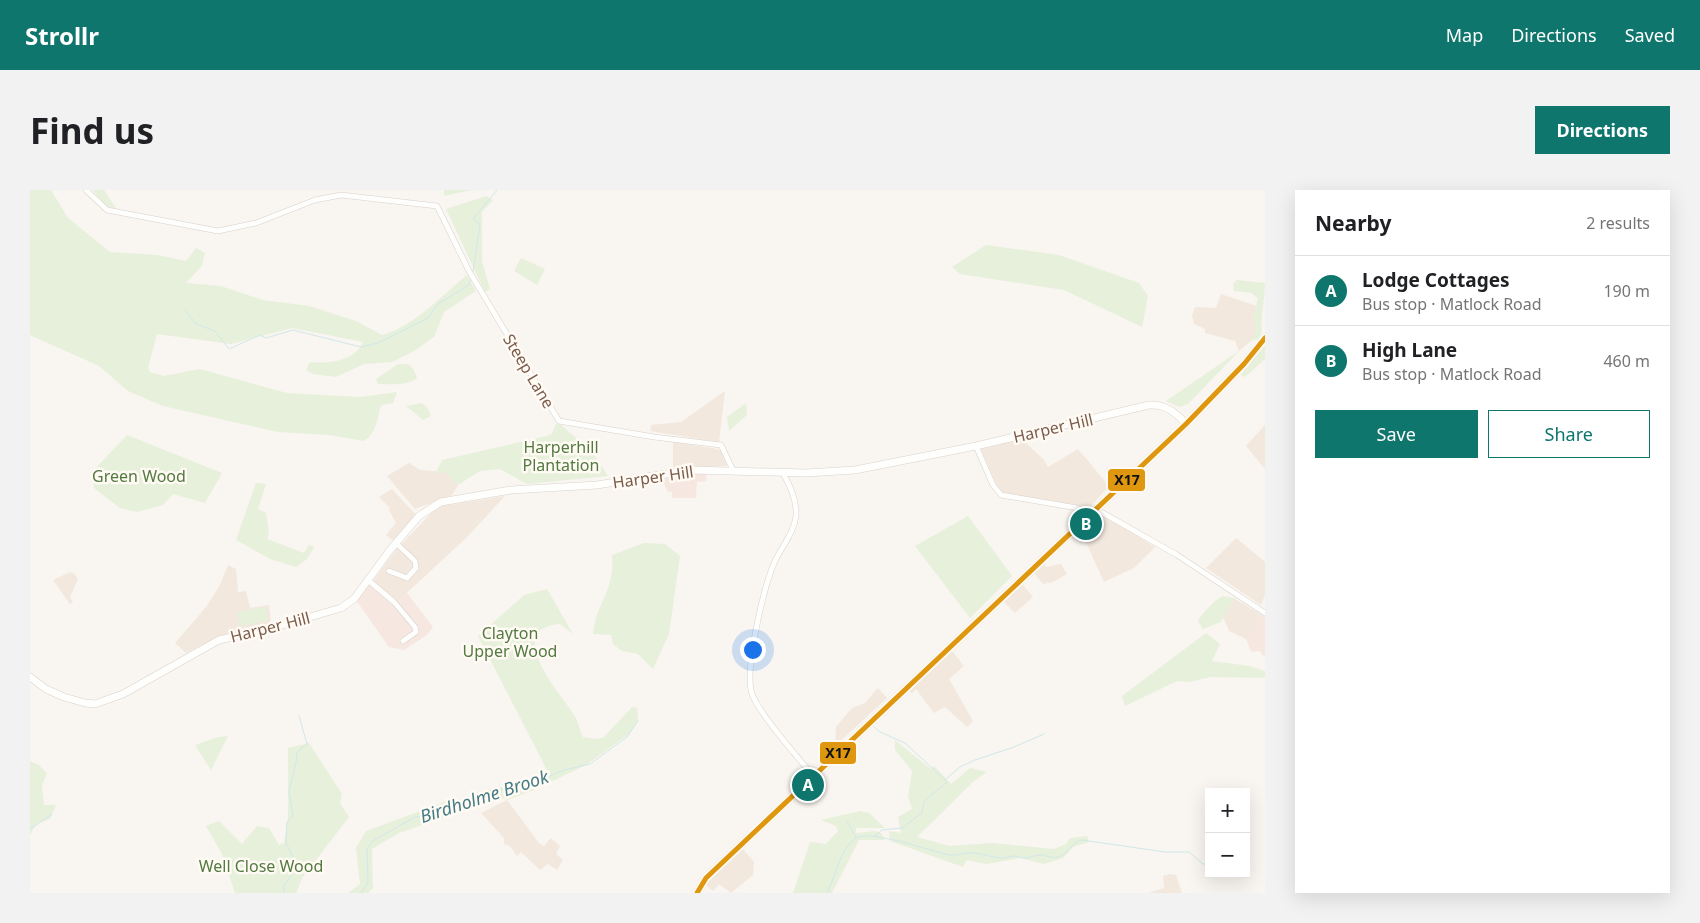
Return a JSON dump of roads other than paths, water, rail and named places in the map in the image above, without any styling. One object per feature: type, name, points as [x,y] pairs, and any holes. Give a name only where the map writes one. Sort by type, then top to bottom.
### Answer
[{"type":"main road","points":[[697,893],[706,878],[1186,424],[1244,364],[1265,338]]},
{"type":"street","name":"Steep Lane","points":[[86,190],[107,210],[218,231],[256,222],[315,200],[341,195],[437,206],[468,271],[559,421],[654,437],[721,445],[733,470]]},
{"type":"street","name":"Harper Hill","points":[[30,676],[46,689],[64,697],[95,704],[123,694],[219,640],[279,626],[341,608],[354,599],[419,516],[441,502],[511,490],[597,484],[682,471],[733,470],[783,473],[854,470],[976,446],[1149,405],[1160,404],[1170,409],[1186,424]]},
{"type":"street","points":[[976,446],[993,484],[1001,495],[1093,512],[1178,555],[1264,610]]},
{"type":"street","points":[[783,473],[791,489],[796,517],[792,532],[776,559],[766,583],[749,681],[753,695],[762,711],[813,776]]},
{"type":"street","points":[[389,571],[407,578],[416,568],[415,561],[396,543]]},
{"type":"street","points":[[368,580],[394,602],[415,628],[416,632],[403,641]]},
{"type":"waterway","points":[[473,272],[480,224],[473,219],[497,190]]},
{"type":"waterway","points":[[185,310],[196,324],[215,331],[229,349],[260,335],[266,338],[293,330],[361,347],[378,343],[428,318],[438,304],[469,285],[471,278]]},
{"type":"waterway","points":[[285,893],[283,887],[295,870],[296,863],[286,843],[287,822],[293,816],[289,791],[297,758],[296,753],[307,744],[299,716]]},
{"type":"waterway","name":"Birdholme Brook","points":[[361,893],[368,882],[367,849],[374,840],[415,817],[428,816],[477,795],[536,782],[564,770],[590,764],[627,737],[638,721]]},
{"type":"waterway","points":[[874,727],[880,732],[905,743],[944,779]]},
{"type":"waterway","points":[[875,836],[882,830],[902,828],[922,813],[924,801],[947,782],[945,780],[960,767],[1044,734]]},
{"type":"waterway","points":[[30,829],[51,815]]},
{"type":"waterway","points":[[847,821],[856,838]]},
{"type":"waterway","points":[[827,893],[846,848],[856,838],[863,836],[874,836],[902,842],[950,855],[973,853],[1003,858],[1014,856],[1027,858],[1040,855],[1054,858],[1064,854],[1078,841],[1082,840],[1165,852],[1189,852],[1205,864]]},
{"type":"place","name":"High Lane","points":[[1086,524]]},
{"type":"place","name":"Lodge Cottages","points":[[808,785]]},
{"type":"park label","name":"Harperhill Plantation","points":[[561,456]]},
{"type":"park label","name":"Green Wood","points":[[139,476]]},
{"type":"park label","name":"Clayton Upper Wood","points":[[510,642]]},
{"type":"park label","name":"Well Close Wood","points":[[261,866]]}]
